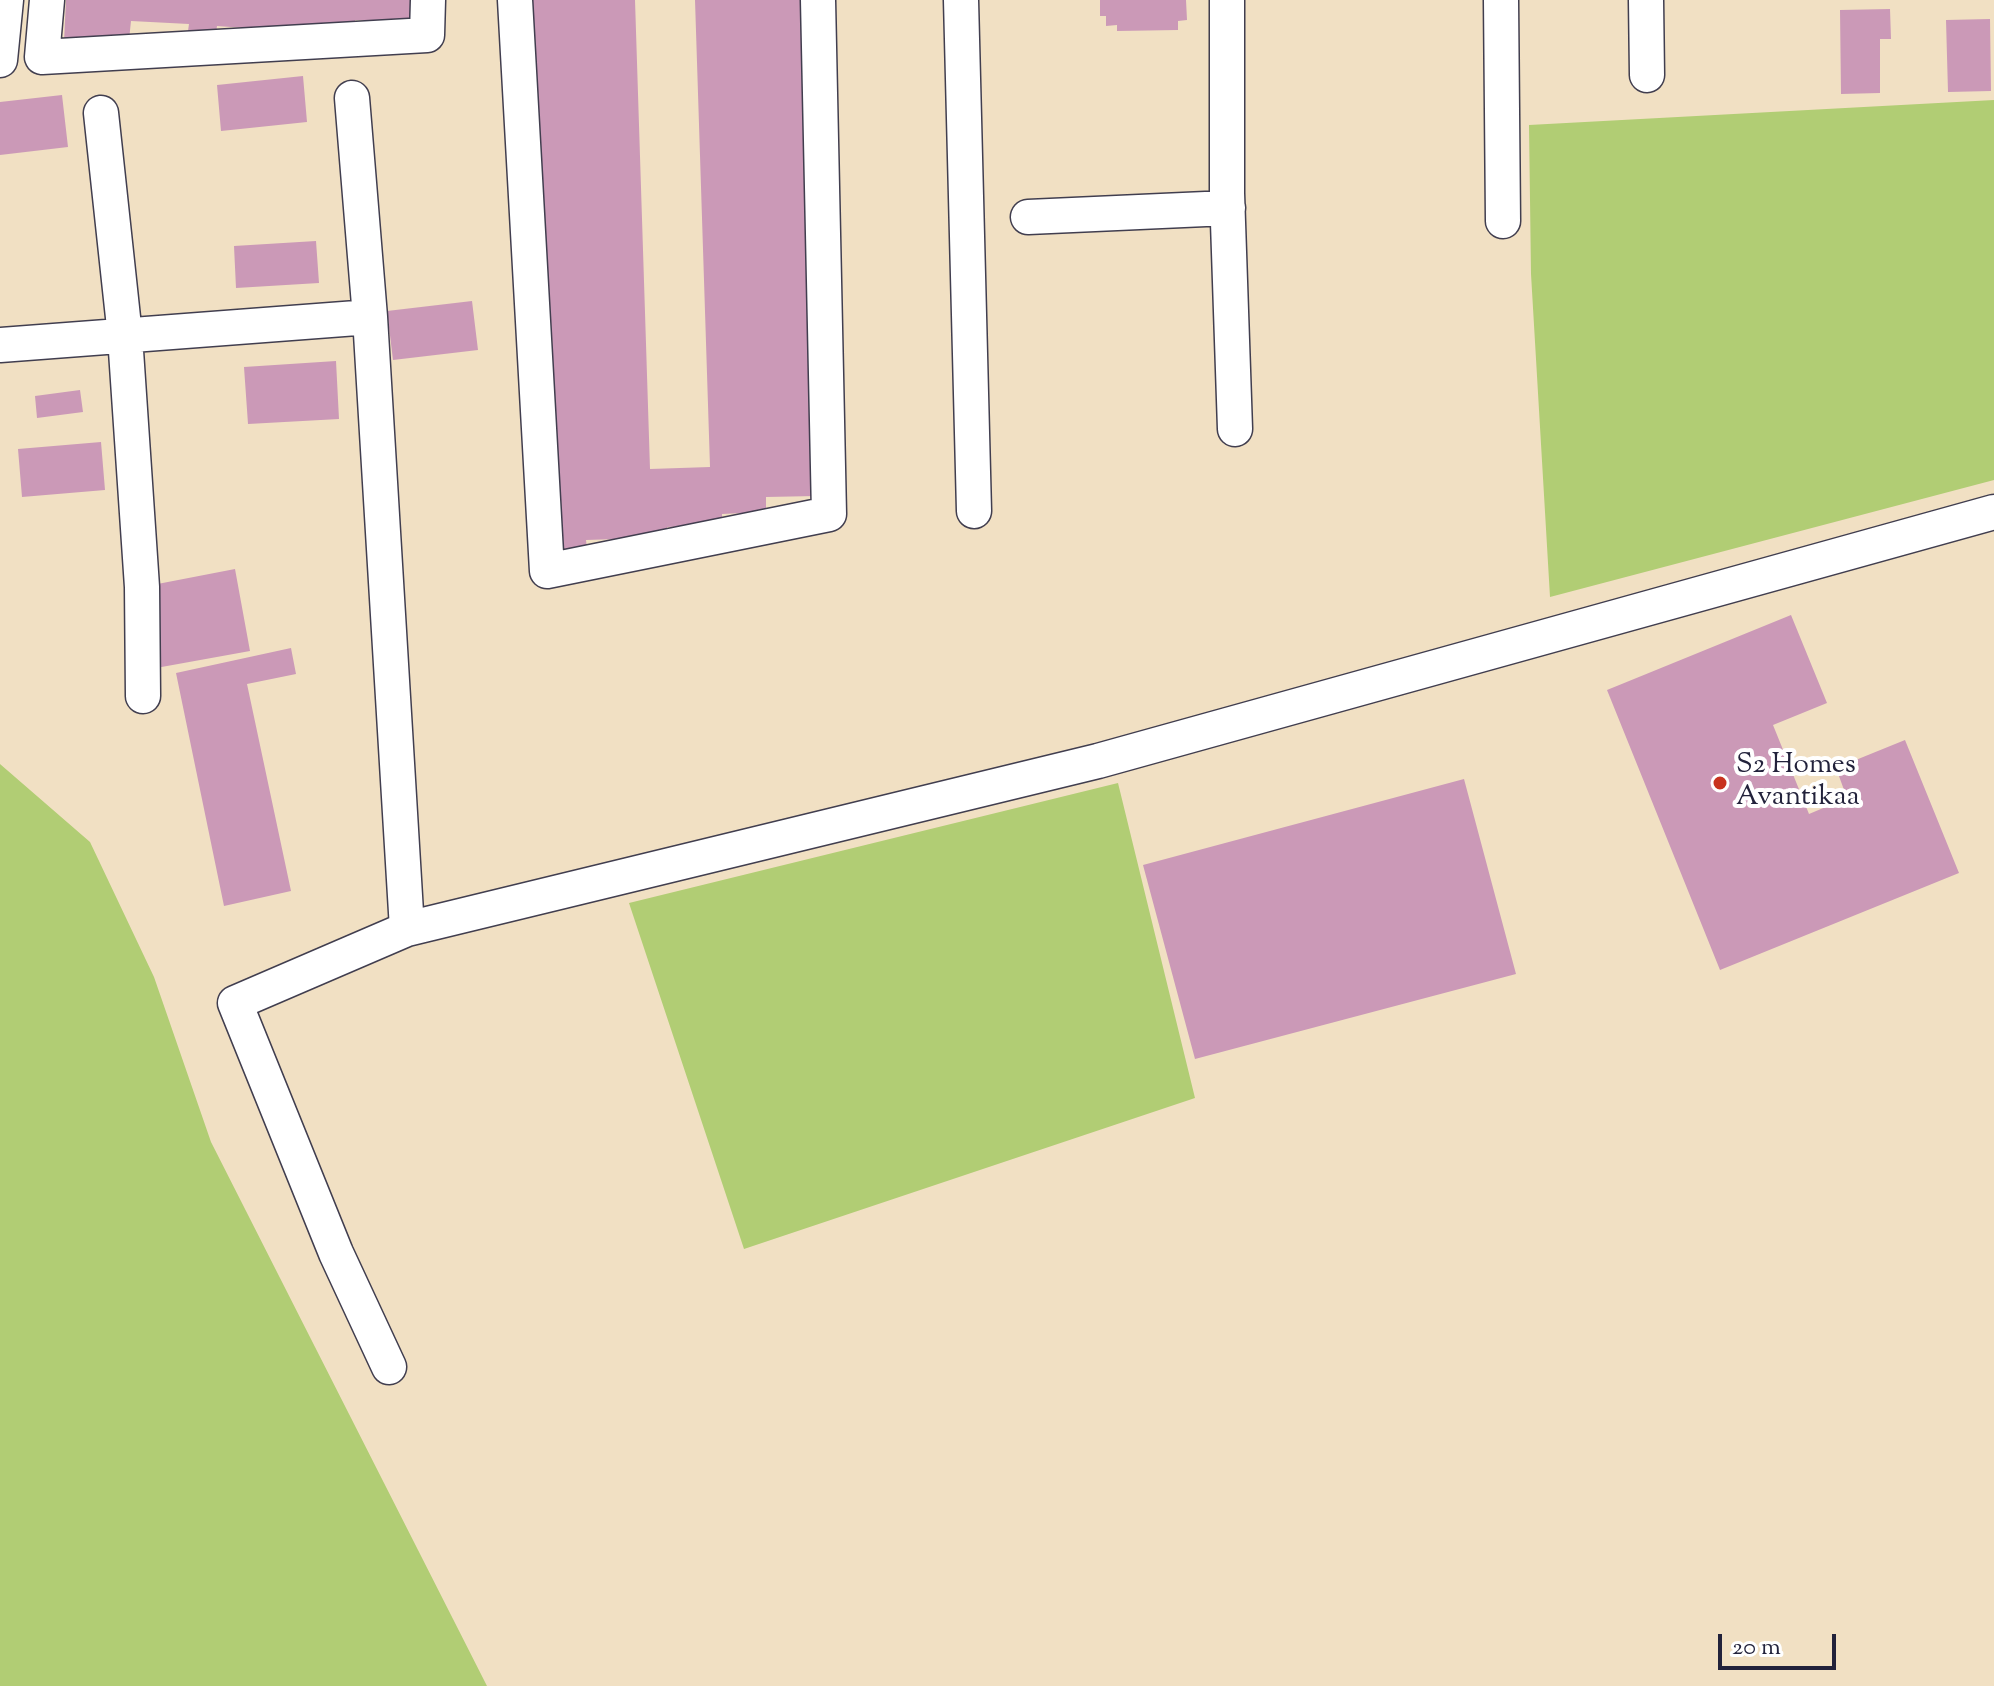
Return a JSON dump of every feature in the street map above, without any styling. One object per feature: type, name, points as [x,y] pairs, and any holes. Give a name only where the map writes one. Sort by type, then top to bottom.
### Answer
[{"type":"street","points":[[0,60],[6,0]]},
{"type":"street","points":[[47,0],[42,57],[427,35],[428,0]]},
{"type":"street","points":[[515,0],[547,571],[829,514],[818,0]]},
{"type":"street","points":[[961,0],[974,511]]},
{"type":"street","points":[[1227,0],[1228,208],[1235,429]]},
{"type":"street","points":[[1501,0],[1503,221]]},
{"type":"street","points":[[1646,0],[1647,75]]},
{"type":"street","points":[[352,98],[370,317],[407,929]]},
{"type":"street","points":[[101,113],[125,336],[142,587],[143,696]]},
{"type":"street","points":[[1028,217],[1228,208]]},
{"type":"street","points":[[0,345],[370,317]]},
{"type":"street","points":[[389,1367],[336,1253],[235,1003],[407,929],[1098,761],[1994,512]]},
{"type":"green space","points":[[1994,100],[1994,480],[1550,597],[1531,274],[1529,125]]},
{"type":"green space","points":[[0,764],[90,842],[154,977],[211,1142],[487,1686],[0,1686]]},
{"type":"green space","points":[[1118,783],[1195,1098],[744,1249],[629,903]]},
{"type":"building","points":[[66,0],[416,0],[414,27],[368,24],[368,20],[355,20],[354,34],[245,35],[245,28],[217,26],[216,33],[188,31],[189,24],[131,21],[129,40],[64,42]]},
{"type":"building","points":[[529,0],[635,0],[650,469],[710,467],[695,0],[800,0],[816,496],[766,497],[766,512],[722,514],[722,525],[667,527],[667,532],[649,532],[649,538],[586,540],[587,548],[558,549],[552,335],[539,336]]},
{"type":"building","points":[[1100,0],[1186,0],[1187,20],[1178,21],[1178,30],[1117,31],[1117,25],[1106,26],[1106,16],[1100,16]]},
{"type":"building","points":[[1890,9],[1891,39],[1880,39],[1880,93],[1841,94],[1840,10]]},
{"type":"building","points":[[1990,19],[1991,91],[1948,92],[1946,20]]},
{"type":"building","points":[[303,76],[307,122],[221,131],[217,85]]},
{"type":"building","points":[[62,95],[68,147],[0,155],[0,102]]},
{"type":"building","points":[[316,241],[319,283],[236,288],[234,246]]},
{"type":"building","points":[[472,301],[478,350],[393,360],[387,311]]},
{"type":"building","points":[[336,361],[339,419],[248,424],[244,367]]},
{"type":"building","points":[[80,390],[83,412],[37,418],[35,396]]},
{"type":"building","points":[[101,442],[105,490],[22,497],[18,449]]},
{"type":"building","points":[[235,569],[250,651],[156,668],[142,587]]},
{"type":"building","name":"S2 Homes Avantikaa","points":[[1791,615],[1827,703],[1773,725],[1809,814],[1847,798],[1836,768],[1905,740],[1959,873],[1720,970],[1607,690]]},
{"type":"building","points":[[291,648],[296,674],[247,684],[291,891],[224,906],[176,673]]},
{"type":"building","points":[[1464,779],[1516,974],[1195,1059],[1143,865]]},
{"type":"place","name":"S2 Homes Avantikaa","points":[[1720,783]]}]
